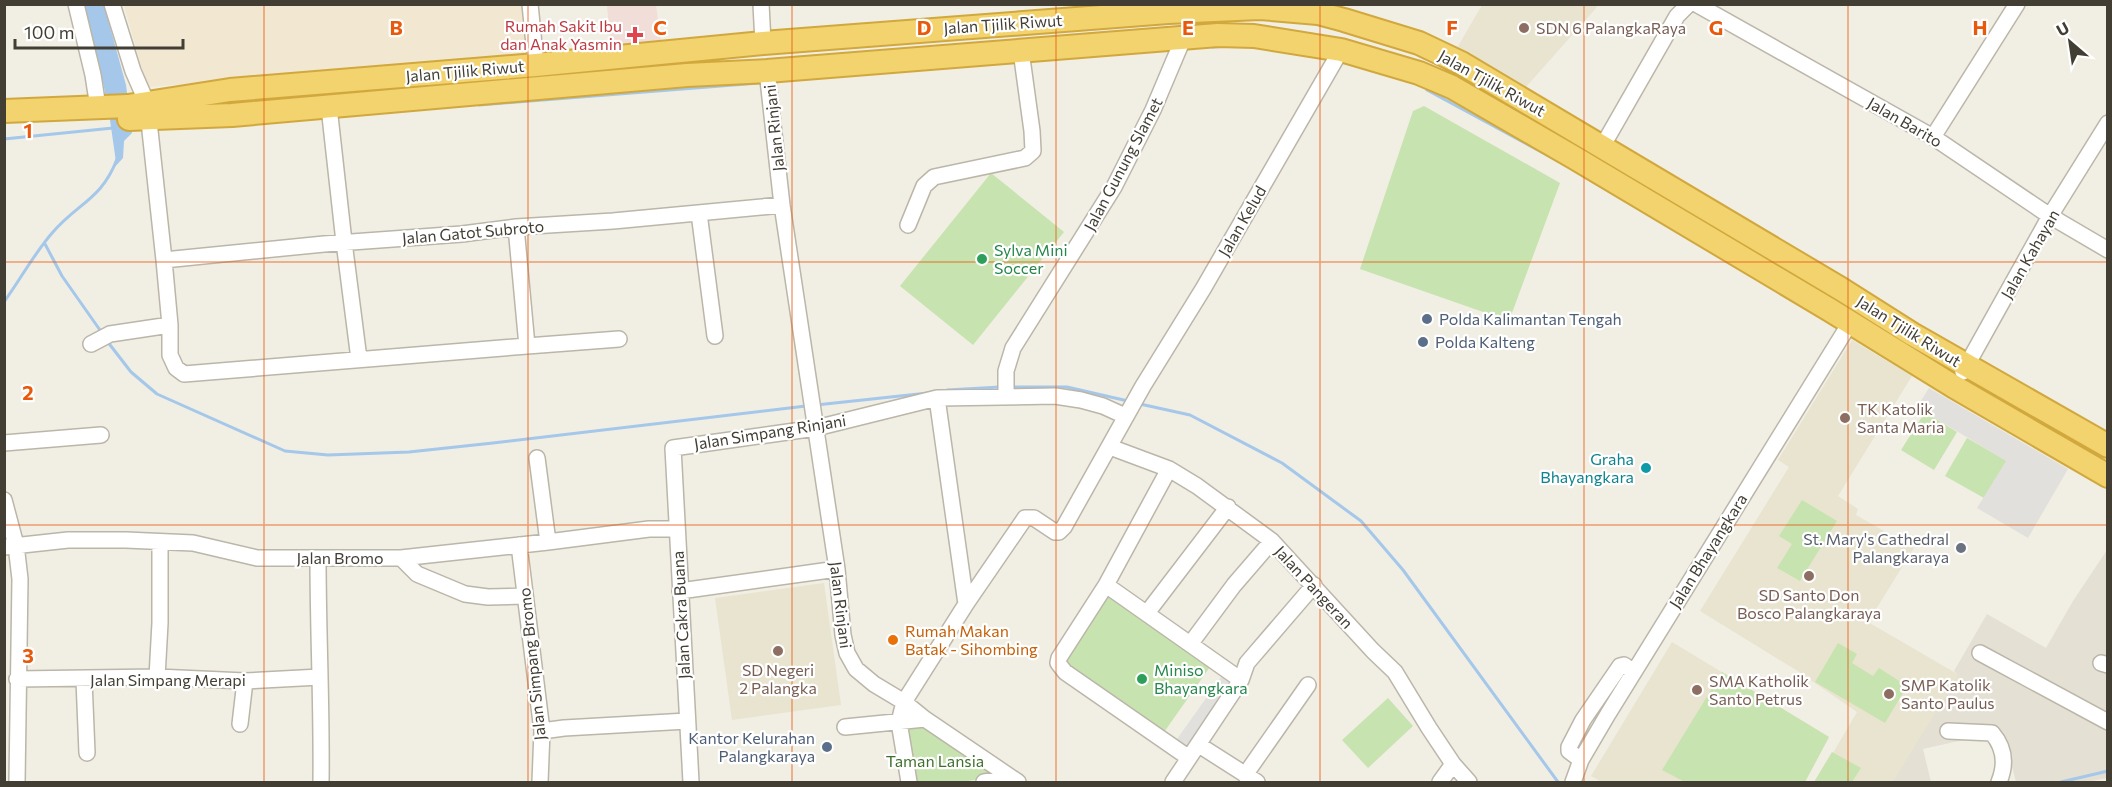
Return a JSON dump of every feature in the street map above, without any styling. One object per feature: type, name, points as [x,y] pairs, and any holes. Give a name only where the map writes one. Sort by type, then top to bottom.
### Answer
[{"type":"highway","name":"Jalan Tjilik Riwut","points":[[4,126],[124,111],[230,90],[950,28],[1076,12],[1168,12],[1260,6],[1325,8],[1419,43],[1461,63],[1966,366],[2108,446]]},
{"type":"highway","points":[[1305,43],[1308,31],[1325,8]]},
{"type":"highway","points":[[950,28],[953,56]]},
{"type":"highway","points":[[1379,59],[1386,32]]},
{"type":"highway","name":"Jalan Tjilik Riwut","points":[[4,111],[124,111],[232,115],[687,75],[767,71],[1218,35],[1254,36],[1305,43],[1379,59],[1419,73],[1483,104],[1830,310],[1953,386],[2108,476]]},
{"type":"highway","points":[[1830,310],[1841,290]]},
{"type":"street","points":[[76,4],[93,75],[124,111],[164,260],[171,359],[176,368],[184,374],[619,339]]},
{"type":"street","points":[[112,4],[133,71],[124,111]]},
{"type":"street","points":[[530,4],[536,65]]},
{"type":"street","points":[[761,4],[763,43]]},
{"type":"street","points":[[1602,147],[1677,16],[1689,4]]},
{"type":"street","name":"Jalan Barito","points":[[1696,4],[1933,137],[2050,216],[2108,250]]},
{"type":"street","points":[[1933,137],[2017,4]]},
{"type":"street","name":"Jalan Gunung Slamet","points":[[1006,388],[1012,348],[1114,187],[1153,110],[1183,39]]},
{"type":"street","name":"Jalan Kelud","points":[[1129,411],[1203,289],[1341,50]]},
{"type":"street","points":[[908,225],[924,186],[934,177],[1025,158],[1033,151],[1022,51]]},
{"type":"street","name":"Jalan Rinjani","points":[[767,71],[782,205],[837,569],[845,646],[850,661],[874,684],[904,702],[1014,780]]},
{"type":"street","points":[[329,107],[359,359]]},
{"type":"street","name":"Jalan Kahayan","points":[[1953,386],[2050,216],[2108,123]]},
{"type":"street","name":"Jalan Gatot Subroto","points":[[164,260],[344,242],[462,234],[516,227],[612,221],[782,205]]},
{"type":"street","points":[[699,213],[715,336]]},
{"type":"street","points":[[516,227],[527,346]]},
{"type":"street","name":"Jalan Bhayangkara","points":[[1573,783],[1581,760],[1850,323]]},
{"type":"street","points":[[101,339],[170,325]]},
{"type":"street","name":"Jalan Simpang Rinjani","points":[[673,448],[813,413],[1006,388],[1081,400],[1129,411]]},
{"type":"street","points":[[937,398],[966,604]]},
{"type":"street","points":[[909,783],[899,722],[904,702],[966,604],[1025,518],[1034,518],[1055,532],[1059,532],[1064,527],[1129,411]]},
{"type":"street","points":[[4,443],[101,435]]},
{"type":"street","name":"Jalan Pangeran","points":[[1110,447],[1169,469],[1228,507],[1272,541],[1395,672],[1429,728],[1469,783]]},
{"type":"street","name":"Jalan Cakra Buana","points":[[673,448],[691,783]]},
{"type":"street","points":[[537,458],[548,542]]},
{"type":"street","points":[[1169,469],[1106,585],[1059,658],[1060,668],[1194,752],[1251,779],[1308,685]]},
{"type":"street","points":[[4,500],[10,546],[20,579],[13,781]]},
{"type":"street","points":[[1147,613],[1228,507]]},
{"type":"street","name":"Jalan Bromo","points":[[10,546],[68,540],[126,540],[193,543],[256,558],[401,558],[649,529],[677,529]]},
{"type":"street","points":[[1191,643],[1234,585],[1272,541]]},
{"type":"street","points":[[157,677],[160,542]]},
{"type":"street","name":"Jalan Simpang Bromo","points":[[519,545],[542,731],[540,783]]},
{"type":"street","points":[[318,558],[322,713],[321,783]]},
{"type":"street","points":[[401,558],[417,574],[465,594],[488,597],[524,596]]},
{"type":"street","points":[[680,591],[837,569]]},
{"type":"street","points":[[1106,585],[1241,680]]},
{"type":"street","points":[[1173,783],[1241,680],[1247,663],[1314,585]]},
{"type":"street","points":[[1980,653],[2106,717]]},
{"type":"street","name":"Jalan Simpang Merapi","points":[[17,679],[84,680],[157,677],[244,681],[320,677]]},
{"type":"street","points":[[84,680],[87,753]]},
{"type":"street","points":[[240,724],[244,681]]},
{"type":"street","points":[[845,727],[925,719]]},
{"type":"street","points":[[542,731],[687,721]]},
{"type":"street","points":[[1948,731],[1992,733],[2001,748],[2004,761],[2004,770],[1999,783]]},
{"type":"street","points":[[1440,783],[1453,764]]},
{"type":"street","points":[[984,783],[1014,780]]},
{"type":"shaded area","name":"SDN 6 PalangkaRaya","points":[[1594,4],[1597,7],[1526,87],[1457,48],[1482,5]]},
{"type":"shaded area","points":[[124,5],[525,5],[530,56],[147,87]]},
{"type":"shaded area","name":"Rumah Sakit Ibu dan Anak Yasmin","points":[[607,5],[656,5],[662,49],[611,52]]},
{"type":"shaded area","points":[[1852,340],[1912,376],[1838,496],[1858,509],[1856,515],[1914,548],[1868,622],[1959,675],[1892,782],[1816,782],[1857,712],[1796,670],[1700,611],[1789,467],[1778,460]]},
{"type":"shaded area","points":[[1929,388],[2068,469],[2028,538],[1977,508],[2006,461],[1917,407]]},
{"type":"shaded area","points":[[2107,550],[2107,778],[2087,782],[2016,782],[2006,743],[1990,734],[1923,749],[1931,782],[1892,782],[1958,675],[1954,671],[1987,614],[2046,648],[2073,601]]},
{"type":"shaded area","name":"SD Negeri 2 Palangka","points":[[824,583],[841,705],[732,720],[715,598]]},
{"type":"shaded area","name":"SMA Katholik Santo Petrus","points":[[1672,642],[1829,737],[1805,782],[1602,782],[1591,776]]},
{"type":"shaded area","points":[[1224,673],[1241,680],[1189,758],[1172,746]]},
{"type":"green space","points":[[1424,106],[1560,183],[1509,321],[1360,269],[1413,111]]},
{"type":"green space","name":"Sylva Mini Soccer","points":[[991,173],[1064,232],[973,345],[900,286]]},
{"type":"green space","points":[[1925,412],[1957,432],[1934,470],[1901,450]]},
{"type":"green space","points":[[1967,438],[2007,461],[1984,498],[1945,476]]},
{"type":"green space","points":[[1802,500],[1837,521],[1800,581],[1777,568],[1792,544],[1779,536]]},
{"type":"green space","name":"Miniso Bhayangkara","points":[[1110,594],[1212,664],[1162,735],[1061,664]]},
{"type":"green space","points":[[1838,643],[1857,654],[1852,663],[1873,676],[1879,668],[1907,686],[1885,723],[1815,682]]},
{"type":"green space","points":[[1722,672],[1829,737],[1805,782],[1685,782],[1662,770]]},
{"type":"green space","points":[[1388,698],[1413,726],[1368,768],[1342,740]]},
{"type":"green space","name":"Taman Lansia","points":[[922,724],[992,773],[989,778],[960,782],[917,782],[908,730],[910,727]]},
{"type":"green space","points":[[1832,752],[1861,768],[1852,782],[1814,782]]},
{"type":"water","points":[[83,5],[104,5],[126,85],[132,133],[124,141],[123,158],[112,170],[116,162],[110,120]]},
{"type":"waterway","points":[[1213,47],[1228,46]]},
{"type":"waterway","points":[[479,105],[759,83]]},
{"type":"waterway","points":[[1427,90],[1558,161]]},
{"type":"waterway","points":[[4,139],[113,128]]},
{"type":"waterway","points":[[4,302],[46,240],[62,222],[97,192],[117,159]]},
{"type":"waterway","points":[[1585,177],[1720,257]]},
{"type":"waterway","points":[[45,244],[62,276],[102,333]]},
{"type":"waterway","points":[[107,341],[131,372],[157,394],[285,451],[328,455],[409,452],[806,406]]},
{"type":"waterway","points":[[947,390],[1000,387]]},
{"type":"waterway","points":[[1010,387],[1067,387],[1128,401]]},
{"type":"waterway","points":[[816,405],[928,393]]},
{"type":"waterway","points":[[1140,404],[1190,415],[1282,463],[1361,521],[1403,570],[1558,782]]},
{"type":"waterway","points":[[2061,782],[2108,771]]},
{"type":"place","name":"SDN 6 PalangkaRaya","points":[[1524,28]]},
{"type":"place","name":"Rumah Sakit Ibu dan Anak Yasmin","points":[[635,35]]},
{"type":"place","name":"Sylva Mini Soccer","points":[[982,259]]},
{"type":"place","name":"Polda Kalimantan Tengah","points":[[1427,319]]},
{"type":"place","name":"Polda Kalteng","points":[[1423,342]]},
{"type":"place","name":"TK Katolik Santa Maria","points":[[1845,418]]},
{"type":"place","name":"Graha Bhayangkara","points":[[1646,468]]},
{"type":"place","name":"St. Mary's Cathedral Palangkaraya","points":[[1961,548]]},
{"type":"place","name":"SD Santo Don Bosco Palangkaraya","points":[[1809,576]]},
{"type":"place","name":"Rumah Makan Batak - Sihombing","points":[[893,640]]},
{"type":"place","name":"SD Negeri 2 Palangka","points":[[778,651]]},
{"type":"place","name":"Miniso Bhayangkara","points":[[1142,679]]},
{"type":"place","name":"SMA Katholik Santo Petrus","points":[[1697,690]]},
{"type":"place","name":"SMP Katolik Santo Paulus","points":[[1889,694]]},
{"type":"place","name":"Kantor Kelurahan Palangkaraya","points":[[827,747]]}]
